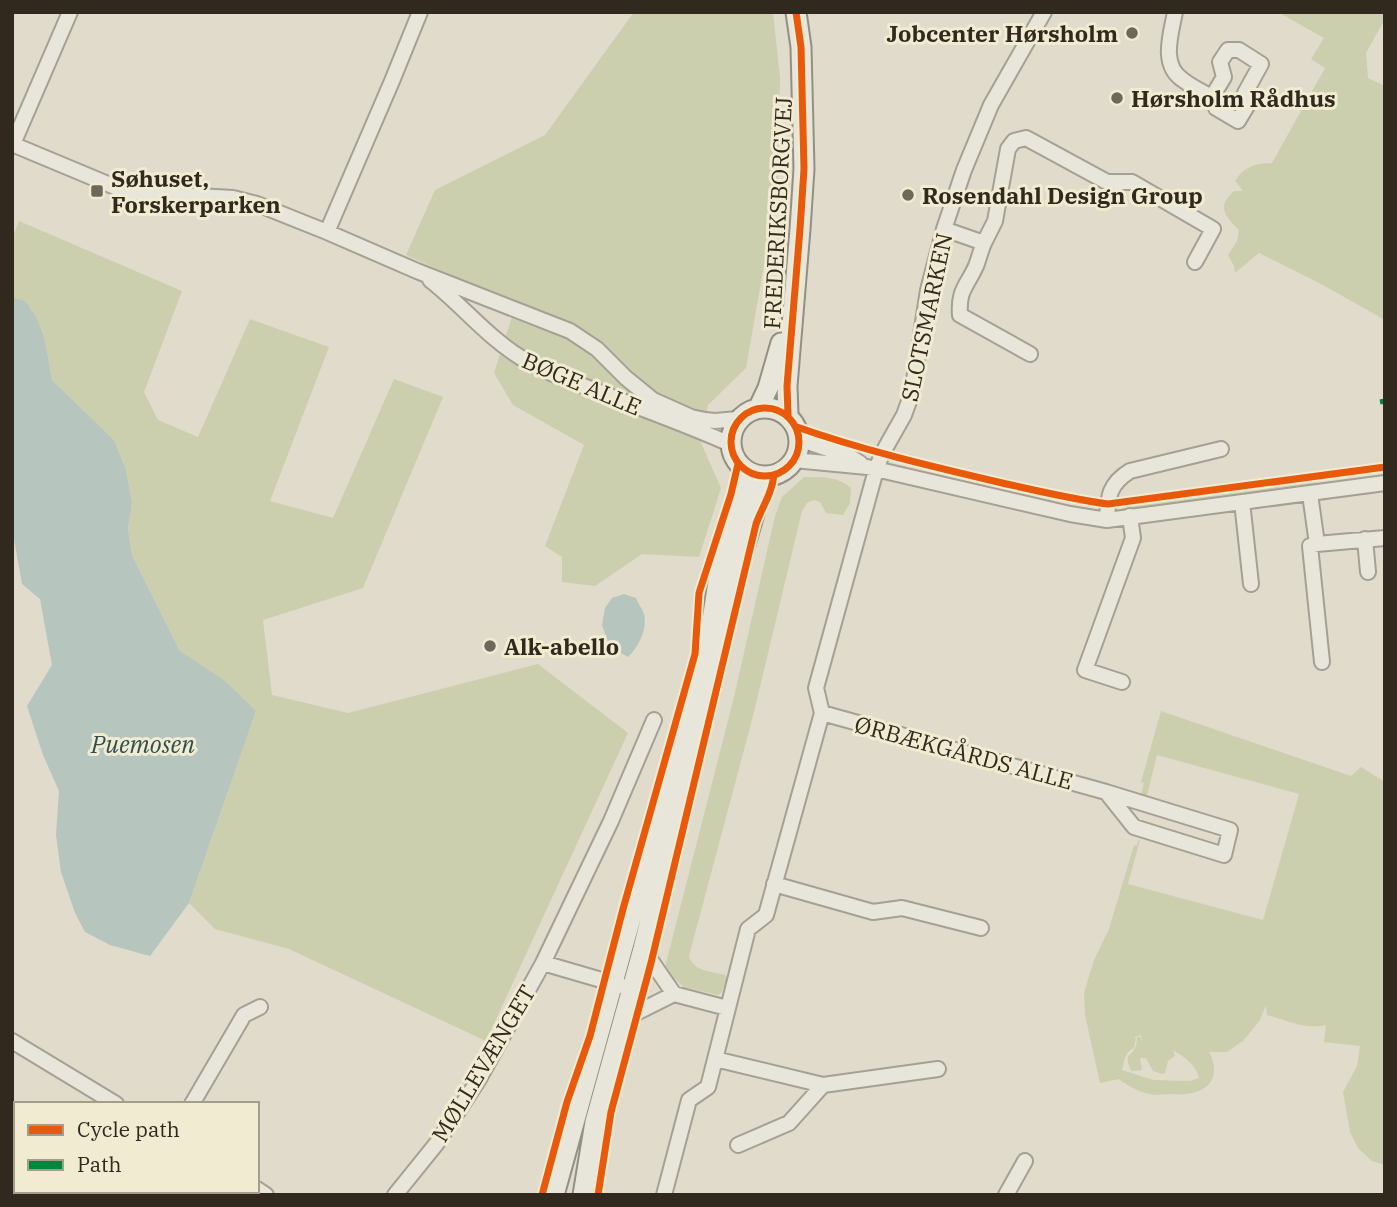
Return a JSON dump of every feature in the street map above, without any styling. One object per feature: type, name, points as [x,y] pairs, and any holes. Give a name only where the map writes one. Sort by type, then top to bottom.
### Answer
[{"type":"main road","name":"FREDERIKSBORGVEJ","points":[[788,415],[787,386],[804,169],[801,47],[796,12]]},
{"type":"main road","name":"FREDERIKSBORGVEJ","points":[[759,407],[770,383],[794,294]]},
{"type":"main road","points":[[759,407],[779,410],[788,415],[797,427],[799,450],[794,460],[782,472],[756,474],[738,464],[733,454],[730,444],[738,419],[759,407]]},
{"type":"main road","points":[[583,1195],[594,1122],[622,1024],[622,986],[643,949],[706,705],[737,572],[756,474]]},
{"type":"main road","points":[[554,1195],[576,1119],[622,986],[710,633],[719,576],[756,474]]},
{"type":"main road","points":[[569,1195],[579,1141],[576,1119]]},
{"type":"street","name":"BØGE ALLE","points":[[70,12],[13,144],[127,192],[233,198],[257,204],[570,331],[597,349],[653,400],[705,420],[738,419]]},
{"type":"street","points":[[327,232],[420,12]]},
{"type":"street","name":"SLOTSMARKEN","points":[[872,469],[904,415],[912,393],[928,290],[944,229],[964,170],[991,105],[1044,12]]},
{"type":"street","points":[[1175,12],[1168,52],[1171,66],[1180,79],[1212,97],[1216,108],[1238,121],[1247,106],[1245,93],[1261,64],[1239,50],[1227,50],[1220,62],[1224,77],[1212,97]]},
{"type":"street","points":[[1030,354],[960,314],[959,301],[995,221],[1008,149],[1014,141],[1026,138],[1107,182],[1132,182],[1213,229],[1195,262]]},
{"type":"street","points":[[944,229],[984,243]]},
{"type":"street","name":"BØGE ALLE","points":[[417,271],[450,295],[494,340],[524,360],[565,379],[730,444]]},
{"type":"street","points":[[799,439],[849,456],[872,469]]},
{"type":"street","points":[[1107,520],[1112,488],[1118,478],[1130,471],[1221,449]]},
{"type":"street","points":[[794,460],[872,469],[1107,520],[1385,484]]},
{"type":"street","points":[[664,1195],[689,1100],[708,1087],[748,929],[766,915],[822,713],[816,688],[872,469]]},
{"type":"street","points":[[1310,494],[1317,544]]},
{"type":"street","points":[[1242,502],[1251,584]]},
{"type":"street","points":[[1122,682],[1085,670],[1133,538],[1130,516]]},
{"type":"street","points":[[1322,662],[1310,545],[1385,537]]},
{"type":"street","points":[[1364,540],[1368,572]]},
{"type":"street","name":"ØRBÆKGÅRDS ALLE","points":[[822,713],[1107,792],[1230,830],[1224,856],[1134,827],[1107,792]]},
{"type":"street","name":"MØLLEVÆNGET","points":[[394,1195],[437,1143],[479,1079],[543,963],[611,821],[654,720]]},
{"type":"street","points":[[774,884],[873,912],[902,908],[981,928]]},
{"type":"street","points":[[643,949],[674,995]]},
{"type":"street","name":"MØLLEVÆNGET","points":[[543,963],[622,986]]},
{"type":"street","points":[[622,1024],[638,1012],[674,995],[727,1008]]},
{"type":"street","points":[[193,1102],[244,1015],[260,1007]]},
{"type":"street","points":[[12,1041],[113,1102]]},
{"type":"street","points":[[715,1059],[823,1085],[938,1069]]},
{"type":"street","points":[[737,1145],[789,1123],[823,1085]]},
{"type":"street","points":[[1006,1195],[1025,1161]]},
{"type":"green space","points":[[634,12],[773,12],[780,78],[778,185],[746,368],[708,405],[701,443],[721,488],[699,557],[642,554],[595,586],[562,582],[562,557],[545,546],[584,445],[513,405],[494,373],[516,304],[406,255],[435,190],[545,135]]},
{"type":"green space","points":[[1278,12],[1385,12],[1385,19],[1366,53],[1368,78],[1385,86],[1385,320],[1259,253],[1235,273],[1228,255],[1237,241],[1239,230],[1224,211],[1225,202],[1234,191],[1243,191],[1235,181],[1242,172],[1251,167],[1272,163],[1325,68],[1311,59],[1324,38]]},
{"type":"green space","points":[[19,221],[182,291],[144,392],[158,420],[198,437],[250,319],[329,347],[270,501],[333,518],[394,379],[443,397],[363,588],[263,620],[272,695],[348,713],[538,664],[628,733],[486,1041],[289,949],[215,929],[189,903],[256,711],[180,651],[132,555],[128,529],[132,503],[126,470],[114,440],[52,380],[45,340],[25,301],[12,297],[12,239]]},
{"type":"green space","points":[[804,477],[841,481],[851,488],[850,503],[843,515],[826,513],[820,502],[814,500],[807,503],[802,511],[753,716],[689,956],[699,968],[727,977],[722,992],[718,995],[684,987],[665,971],[665,967],[734,697],[775,516],[782,497]]},
{"type":"green space","points":[[1316,482],[1316,485],[1124,510],[1119,507]]},
{"type":"green space","points":[[1161,711],[1351,776],[1361,767],[1385,782],[1385,1165],[1372,1161],[1358,1148],[1350,1132],[1343,1092],[1357,1066],[1360,1046],[1324,1042],[1326,1025],[1303,1025],[1267,1015],[1266,1005],[1260,1020],[1244,1040],[1227,1052],[1209,1052],[1214,1065],[1213,1077],[1200,1091],[1154,1095],[1135,1089],[1119,1079],[1100,1083],[1085,1015],[1084,993],[1094,960],[1109,929],[1134,845],[1140,840],[1128,884],[1263,920],[1299,794],[1157,755],[1146,799],[1140,798],[1144,783],[1141,782]],"holes":[[[1141,1035],[1142,1042],[1140,1037],[1137,1037],[1137,1044],[1128,1057],[1131,1071],[1142,1070],[1140,1058],[1146,1058],[1153,1071],[1165,1073],[1168,1061],[1175,1056],[1173,1050],[1192,1065],[1199,1078],[1190,1081],[1153,1080],[1122,1070],[1127,1054],[1134,1048],[1134,1037]]]},
{"type":"water","name":"Puemosen","points":[[12,297],[25,301],[36,317],[45,340],[52,380],[114,440],[126,470],[132,503],[128,529],[132,555],[180,651],[225,681],[256,711],[189,903],[150,956],[110,945],[85,932],[75,913],[61,872],[56,835],[59,791],[43,755],[27,706],[52,665],[40,599],[22,584],[12,528]]},
{"type":"water","points":[[624,594],[636,598],[645,620],[641,637],[628,657],[610,647],[602,625],[605,608],[612,598]]},
{"type":"marked path","points":[[1380,402],[1385,401]]},
{"type":"cycle path","points":[[788,415],[787,386],[804,169],[801,47],[796,12]]},
{"type":"cycle path","points":[[758,408],[772,408],[784,413],[794,423],[799,442],[794,461],[784,471],[772,476],[758,476],[746,471],[736,461],[731,449],[731,435],[736,423],[746,413],[758,408]]},
{"type":"cycle path","points":[[797,427],[922,464],[1108,504],[1385,467]]},
{"type":"cycle path","points":[[542,1195],[567,1102],[590,1036],[695,654],[699,593],[738,464]]},
{"type":"cycle path","points":[[598,1195],[611,1112],[651,963],[756,524],[774,475]]},
{"type":"place","name":"Jobcenter Hørsholm","points":[[1132,33]]},
{"type":"place","name":"Hørsholm Rådhus","points":[[1117,98]]},
{"type":"place","name":"Søhuset, Forskerparken","points":[[97,191]]},
{"type":"place","name":"Rosendahl Design Group","points":[[908,195]]},
{"type":"place","name":"Alk-abello","points":[[490,646]]}]
